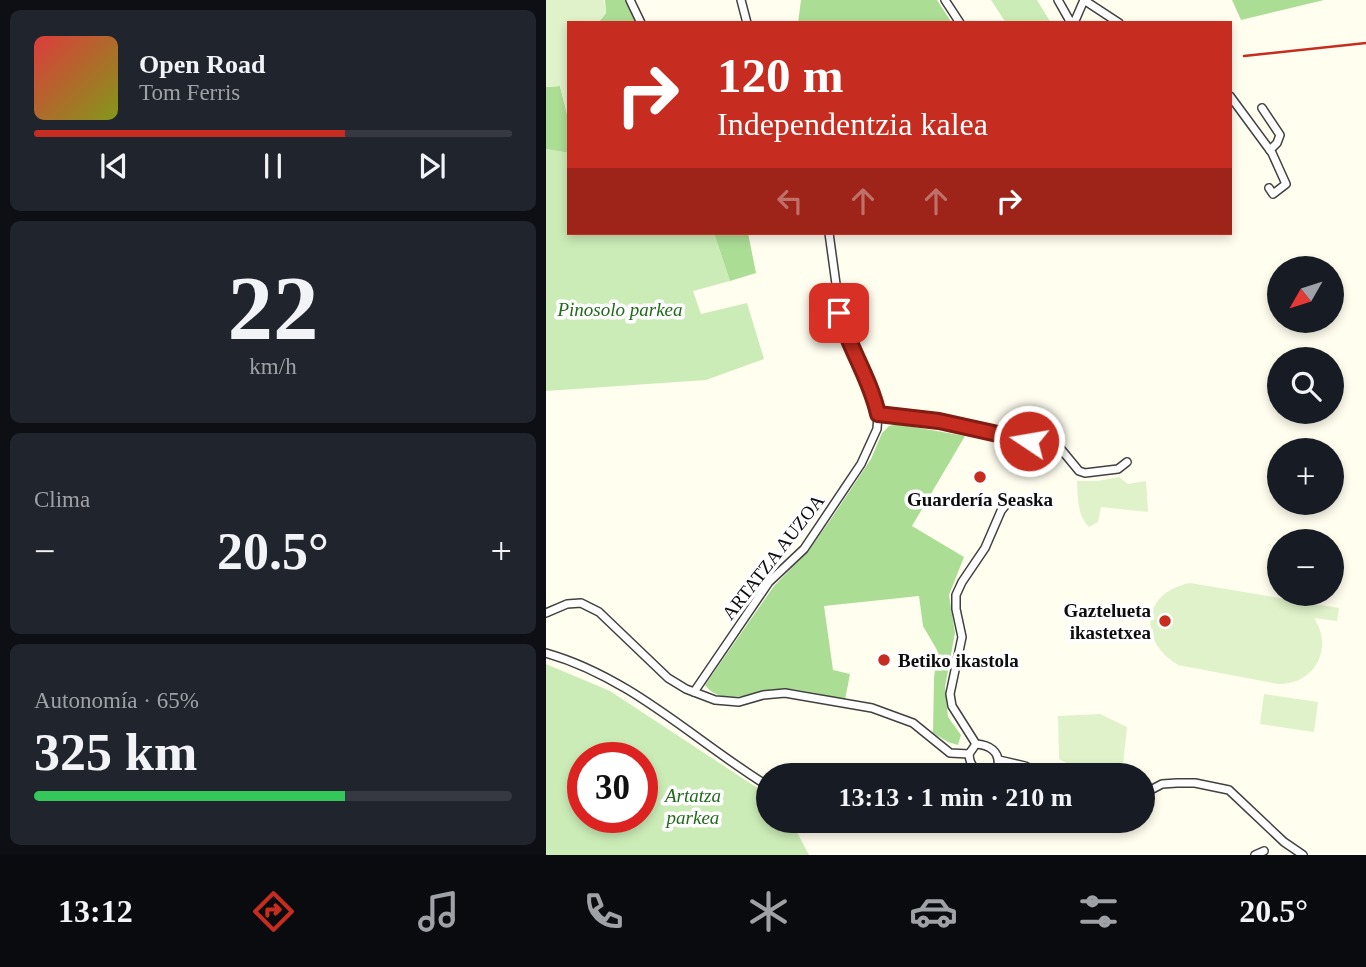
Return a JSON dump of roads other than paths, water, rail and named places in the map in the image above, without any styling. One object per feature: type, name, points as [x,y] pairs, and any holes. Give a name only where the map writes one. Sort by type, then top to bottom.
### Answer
[{"type":"street","points":[[630,0],[640,21]]},
{"type":"street","points":[[741,0],[746,21]]},
{"type":"street","points":[[945,0],[959,21]]},
{"type":"street","points":[[1058,0],[1072,21]]},
{"type":"street","points":[[1074,21],[1084,0],[1116,21]]},
{"type":"street","points":[[1232,99],[1270,150],[1286,184],[1273,194],[1269,188]]},
{"type":"street","points":[[1262,108],[1280,135],[1270,150]]},
{"type":"street","points":[[829,235],[839,313],[845,333],[872,390],[878,414],[939,421],[1060,448],[1079,471],[1085,473],[1118,469],[1127,462]]},
{"type":"street","name":"ARTATZA AUZOA","points":[[694,692],[769,582],[804,549],[848,483],[872,444],[878,414]]},
{"type":"street","points":[[998,763],[994,750],[976,744],[952,706],[950,694],[962,637],[956,595],[1008,502]]},
{"type":"street","points":[[546,613],[567,604],[580,603],[599,612],[668,678],[694,692],[726,702],[785,693],[872,708],[913,723],[950,753],[969,754]]},
{"type":"street","points":[[546,653],[580,664],[639,696],[756,778]]},
{"type":"street","points":[[970,763],[969,754],[976,744]]},
{"type":"street","points":[[999,760],[1012,763]]},
{"type":"street","points":[[1155,788],[1177,783],[1195,783],[1229,790],[1284,842],[1304,855]]},
{"type":"street","points":[[1255,855],[1264,851]]},
{"type":"railway","points":[[1244,56],[1366,43]]},
{"type":"place","name":"Guardería Seaska","points":[[980,477]]},
{"type":"place","name":"Gaztelueta ikastetxea","points":[[1165,621]]},
{"type":"place","name":"Betiko ikastola","points":[[884,660]]},
{"type":"park label","name":"Pinosolo parkea","points":[[620,309]]},
{"type":"park label","name":"Artatza parkea","points":[[693,806]]}]
